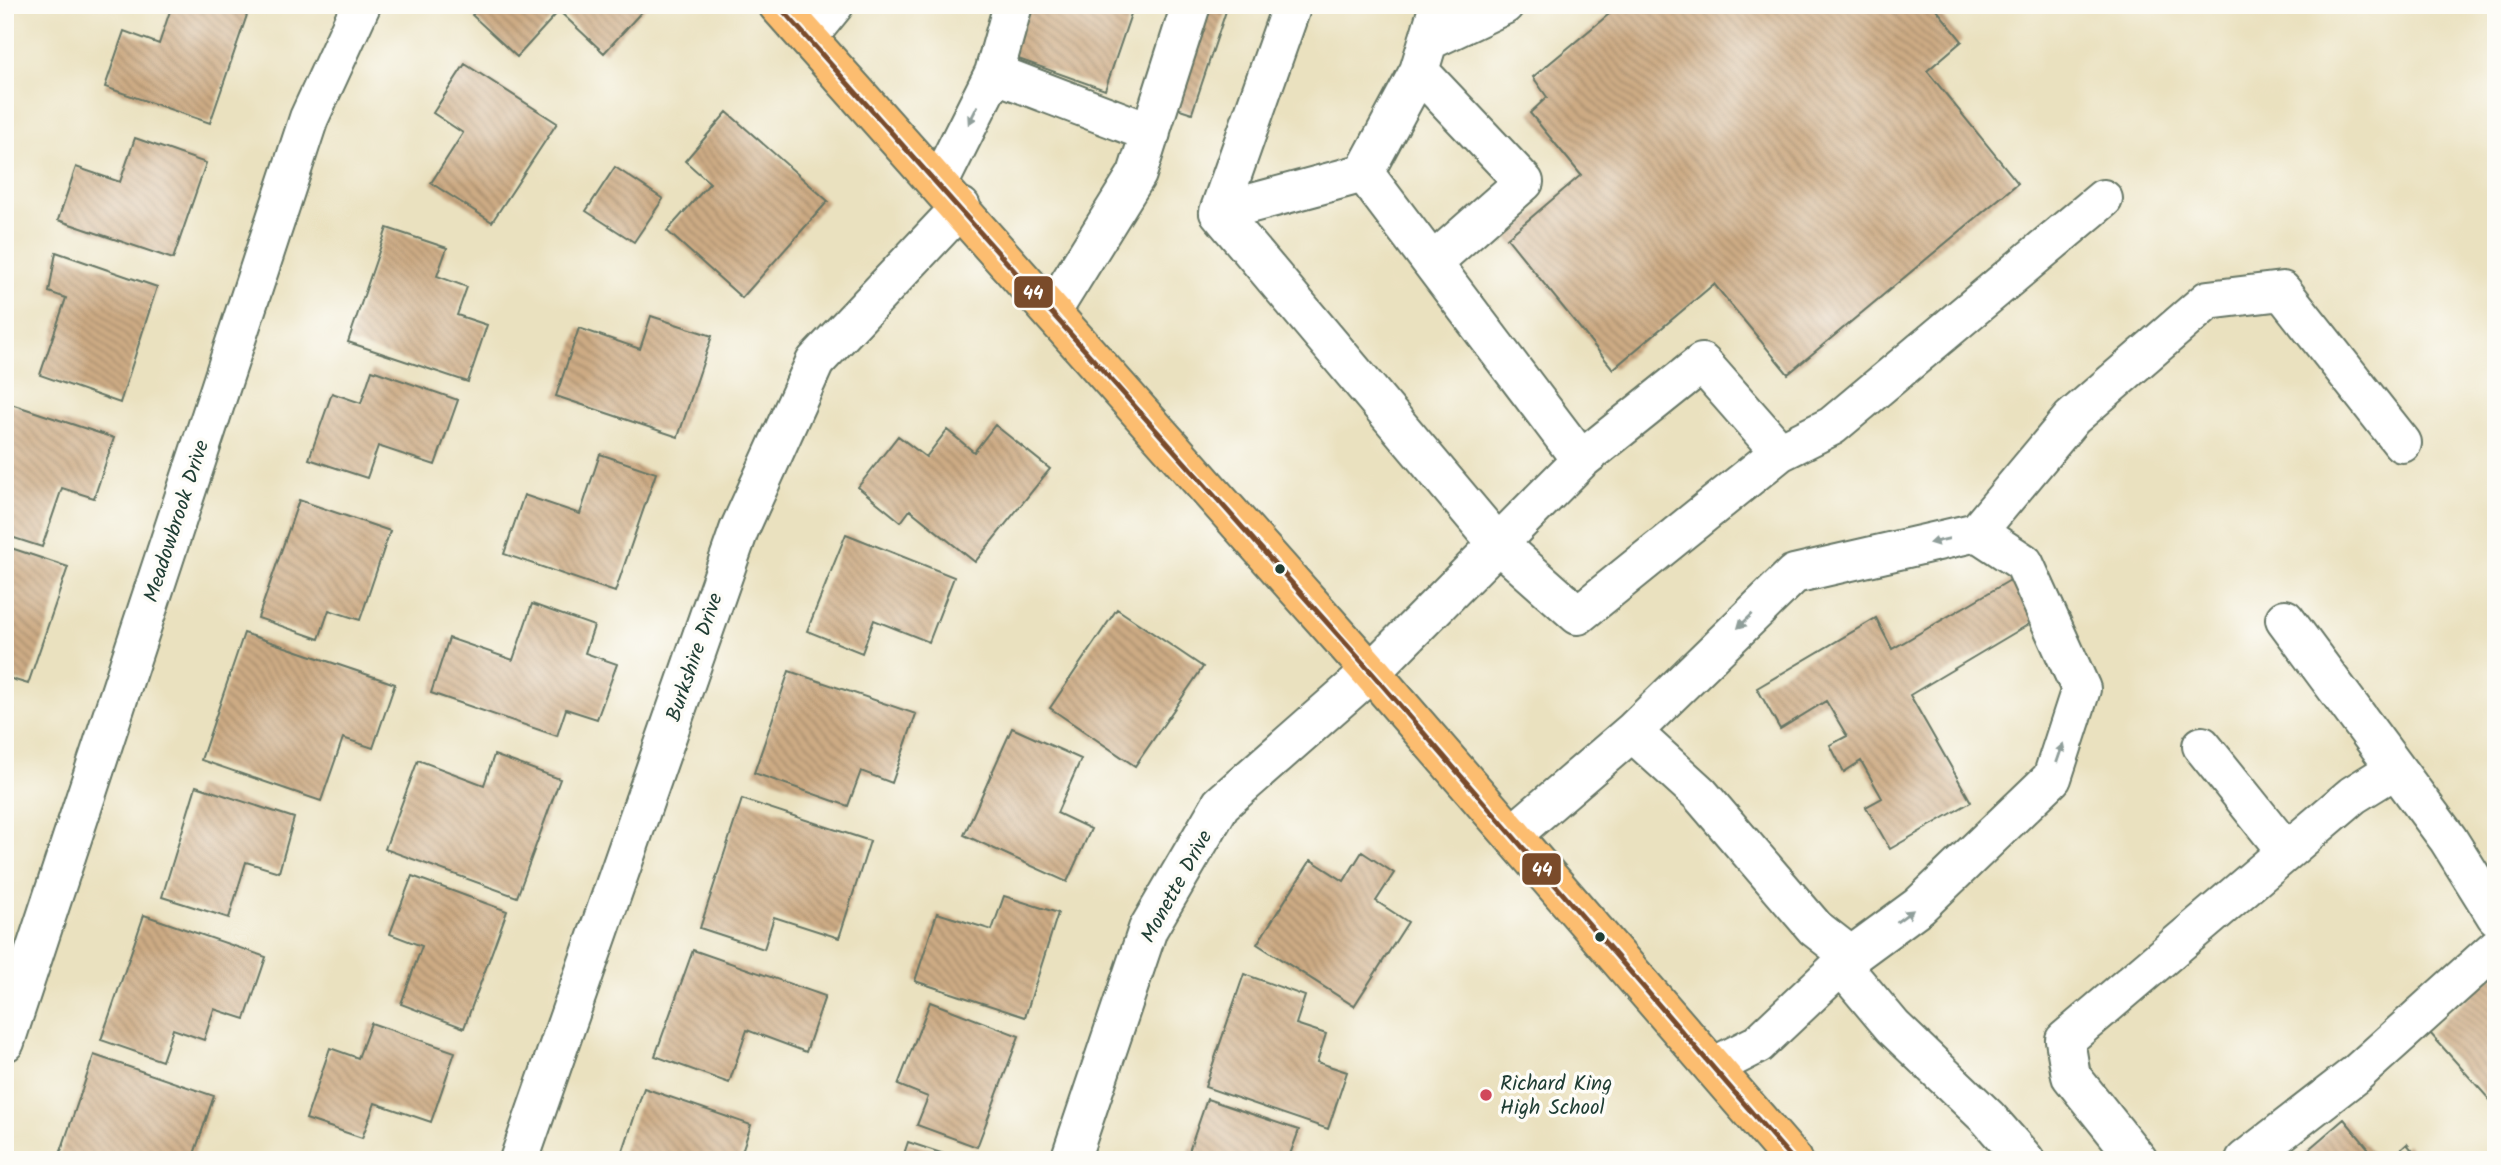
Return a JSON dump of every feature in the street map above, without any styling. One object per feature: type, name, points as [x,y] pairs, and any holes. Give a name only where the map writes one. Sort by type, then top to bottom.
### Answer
[{"type":"main road","points":[[778,5],[950,195],[1371,672],[1793,1160]]},
{"type":"street","name":"Meadowbrook Drive","points":[[5,1042],[309,118],[361,5]]},
{"type":"street","points":[[808,37],[834,5]]},
{"type":"street","name":"Burkshire Drive","points":[[519,1160],[738,530],[815,362],[950,195],[994,73],[1013,5]]},
{"type":"street","points":[[1052,311],[1137,174],[1191,5]]},
{"type":"street","points":[[1219,212],[1292,5]]},
{"type":"street","points":[[1219,212],[1364,173],[1429,39],[1504,5]]},
{"type":"street","points":[[1429,39],[1524,182],[1432,263]]},
{"type":"street","points":[[994,73],[1151,133]]},
{"type":"street","points":[[1364,173],[1581,460]]},
{"type":"street","points":[[1219,212],[1497,543],[1578,615],[1780,452],[1832,426],[2104,199]]},
{"type":"street","points":[[1512,835],[1632,732],[1794,573],[1977,532],[2072,418],[2208,300],[2282,291],[2402,443]]},
{"type":"street","name":"Monette Drive","points":[[1070,1160],[1148,929],[1221,804],[1371,672],[1581,460],[1702,363],[1780,452]]},
{"type":"street","points":[[1713,1067],[1758,1044],[1846,961],[1919,906],[2052,778],[2081,689],[2024,562],[1977,532]]},
{"type":"street","points":[[2285,619],[2448,839],[2496,916]]},
{"type":"street","points":[[1632,732],[1700,794],[1846,961],[1893,1027],[1988,1118],[2025,1160]]},
{"type":"street","points":[[2203,746],[2286,852]]},
{"type":"street","points":[[2137,1160],[2071,1076],[2065,1040],[2353,794],[2395,769]]},
{"type":"street","points":[[2245,1160],[2356,1074],[2496,948]]},
{"type":"building","points":[[172,5],[230,5],[248,12],[210,123],[105,87],[124,31],[159,44]]},
{"type":"building","points":[[481,5],[646,7],[604,53],[559,11],[517,57],[472,15]]},
{"type":"building","points":[[1027,5],[1134,5],[1105,90],[1010,56]]},
{"type":"building","points":[[1198,5],[1228,5],[1192,113],[1165,104]]},
{"type":"building","points":[[1620,5],[1933,5],[1962,41],[1927,71],[2018,183],[1788,374],[1714,284],[1613,369],[1507,238],[1581,175],[1530,113],[1547,97],[1533,77]]},
{"type":"building","points":[[465,64],[557,123],[492,222],[431,183],[463,133],[433,113]]},
{"type":"building","points":[[727,112],[828,201],[742,298],[667,231],[710,183],[685,161]]},
{"type":"building","points":[[135,138],[206,163],[173,259],[58,220],[76,167],[120,182]]},
{"type":"building","points":[[615,167],[663,199],[634,242],[586,211]]},
{"type":"building","points":[[387,228],[447,248],[437,276],[467,287],[457,315],[487,325],[468,382],[348,342]]},
{"type":"building","points":[[56,252],[157,287],[120,403],[40,375],[66,298],[49,292]]},
{"type":"building","points":[[651,316],[712,336],[678,437],[556,396],[579,328],[640,349]]},
{"type":"building","points":[[372,370],[458,400],[435,465],[378,446],[367,478],[309,459],[332,393],[361,403]]},
{"type":"building","points":[[5,402],[114,438],[94,498],[62,488],[42,547],[5,535]]},
{"type":"building","points":[[995,425],[1050,469],[975,562],[910,510],[901,522],[858,487],[898,436],[926,457],[947,430],[974,452]]},
{"type":"building","points":[[600,454],[656,473],[615,592],[504,554],[524,495],[580,514]]},
{"type":"building","points":[[299,500],[390,531],[360,620],[329,610],[319,639],[258,618]]},
{"type":"building","points":[[846,534],[954,577],[929,642],[874,620],[862,653],[807,631]]},
{"type":"building","points":[[5,546],[68,567],[28,684],[5,677]]},
{"type":"building","points":[[2012,579],[2036,620],[1910,695],[1971,802],[1890,849],[1866,807],[1882,798],[1861,761],[1844,772],[1830,745],[1847,736],[1826,701],[1780,729],[1757,688],[1876,618],[1892,649]]},
{"type":"building","points":[[532,604],[594,626],[585,653],[617,664],[597,719],[566,709],[557,736],[431,693],[449,638],[513,660]]},
{"type":"building","points":[[1117,609],[1203,667],[1135,766],[1050,708]]},
{"type":"building","points":[[244,633],[395,684],[373,748],[343,738],[321,801],[201,760]]},
{"type":"building","points":[[789,671],[916,714],[892,783],[861,771],[848,806],[754,773]]},
{"type":"building","points":[[5,707],[13,709],[6,731],[5,731]]},
{"type":"building","points":[[1012,728],[1081,759],[1057,813],[1091,829],[1067,882],[964,835]]},
{"type":"building","points":[[494,755],[560,779],[517,897],[385,849],[418,760],[484,785]]},
{"type":"building","points":[[196,786],[294,818],[279,872],[246,862],[229,918],[162,897]]},
{"type":"building","points":[[742,799],[870,841],[839,938],[774,917],[764,949],[700,928]]},
{"type":"building","points":[[1362,852],[1394,873],[1376,901],[1408,922],[1354,1006],[1257,944],[1311,860],[1344,881]]},
{"type":"building","points":[[412,876],[507,911],[464,1028],[401,1004],[422,946],[390,934]]},
{"type":"building","points":[[1004,896],[1058,913],[1025,1017],[915,981],[937,913],[992,930]]},
{"type":"building","points":[[144,915],[266,957],[245,1019],[214,1009],[204,1040],[173,1029],[162,1061],[101,1040]]},
{"type":"building","points":[[693,950],[825,996],[806,1052],[747,1030],[729,1083],[655,1056]]},
{"type":"building","points":[[2496,971],[2496,1107],[2430,1033]]},
{"type":"building","points":[[1244,974],[1305,996],[1296,1024],[1326,1034],[1317,1062],[1347,1072],[1328,1129],[1205,1087]]},
{"type":"building","points":[[930,1002],[1019,1036],[977,1147],[917,1125],[928,1097],[898,1085]]},
{"type":"building","points":[[371,1023],[455,1052],[431,1122],[375,1103],[362,1138],[306,1119],[330,1048],[358,1058]]},
{"type":"building","points":[[94,1055],[214,1096],[192,1160],[58,1160]]},
{"type":"building","points":[[644,1088],[751,1125],[739,1160],[620,1160]]},
{"type":"building","points":[[1207,1099],[1299,1130],[1288,1160],[1186,1160]]},
{"type":"building","points":[[2344,1119],[2378,1160],[2296,1160]]},
{"type":"building","points":[[908,1142],[959,1159],[959,1160],[902,1160]]},
{"type":"building","points":[[2407,1144],[2420,1160],[2389,1160]]},
{"type":"transit line","name":"44","points":[[778,5],[1371,672],[1793,1160]]},
{"type":"place","name":"Richard King High School","points":[[1486,1095]]}]
